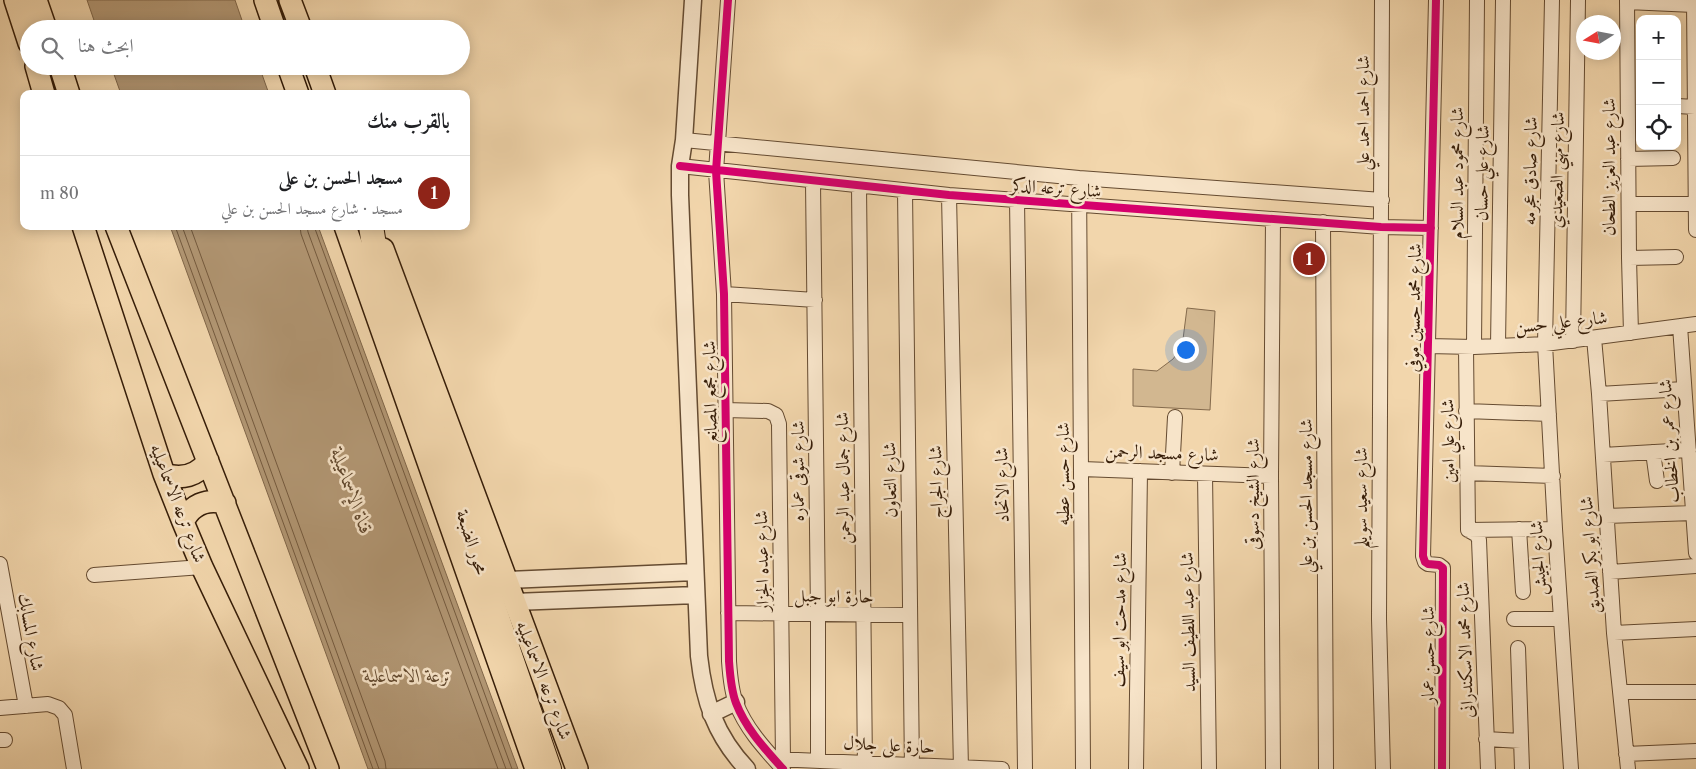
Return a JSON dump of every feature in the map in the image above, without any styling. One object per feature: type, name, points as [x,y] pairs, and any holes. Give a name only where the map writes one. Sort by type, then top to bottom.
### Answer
[{"type":"highway","name":"محور الضبعة","points":[[372,230],[377,264],[393,315],[549,769]]},
{"type":"main road","points":[[15,0],[22,20]]},
{"type":"main road","points":[[36,0],[43,20]]},
{"type":"main road","points":[[265,0],[272,20]]},
{"type":"main road","points":[[290,0],[297,20]]},
{"type":"main road","points":[[39,75],[43,90]]},
{"type":"main road","points":[[63,75],[68,90]]},
{"type":"main road","points":[[291,75],[297,90]]},
{"type":"main road","points":[[318,75],[324,90]]},
{"type":"main road","name":"شارع ترعه الاسماعيليه","points":[[84,230],[164,474],[183,522],[202,567],[298,769]]},
{"type":"main road","points":[[118,230],[328,769]]},
{"type":"main road","name":"شارع ترعه الاسماعيليه","points":[[346,230],[536,769]]},
{"type":"main road","name":"شارع ترعه الاسماعيليه","points":[[376,230],[577,769]]},
{"type":"main road","points":[[164,474],[176,477],[189,476],[200,470],[208,461]]},
{"type":"main road","points":[[183,522],[189,511],[200,504],[212,501],[225,503]]},
{"type":"street","name":"شارع مجمع المصانع","points":[[693,0],[684,140],[680,166],[680,195],[699,656],[702,686],[711,714],[728,746],[747,769]]},
{"type":"street","name":"شارع مجمع المصانع","points":[[728,0],[716,170],[724,294],[729,661],[736,702],[755,737],[780,762]]},
{"type":"street","name":"شارع احمد احمد علي","points":[[1382,0],[1382,227]]},
{"type":"street","name":"شارع محمد حسين موفي","points":[[1423,556],[1436,0]]},
{"type":"street","name":"شارع محمود عبد السلام","points":[[1470,347],[1477,0]]},
{"type":"street","name":"شارع علي حسان","points":[[1498,346],[1503,0]]},
{"type":"street","name":"شارع صادق عجرمه","points":[[1545,344],[1552,0]]},
{"type":"street","name":"شارع مهني الصعيدي","points":[[1573,341],[1578,0]]},
{"type":"street","points":[[1627,1],[1694,2],[1696,230]]},
{"type":"street","name":"شارع عبد العزيز الطحان","points":[[1627,1],[1634,56],[1634,105],[1628,159],[1631,333]]},
{"type":"street","points":[[1681,106],[1695,107]]},
{"type":"street","name":"شارع ترعه الدكر","points":[[684,140],[1079,178],[1382,200]]},
{"type":"street","points":[[1628,159],[1673,158]]},
{"type":"street","name":"شارع ترعه الدكر","points":[[680,166],[813,182],[949,195],[1382,227],[1431,228]]},
{"type":"street","name":"شارع حسن عطيه","points":[[1079,178],[1083,769]]},
{"type":"street","name":"شارع شوقى عماره","points":[[813,182],[818,761]]},
{"type":"street","name":"شارع جمال عبد الرحمن","points":[[859,186],[865,766]]},
{"type":"street","name":"شارع التعاون","points":[[905,190],[912,767]]},
{"type":"street","name":"شارع الجراج","points":[[949,195],[961,768]]},
{"type":"street","name":"شارع الاتحاد","points":[[1017,200],[1025,769]]},
{"type":"street","points":[[1629,204],[1695,204]]},
{"type":"street","name":"شارع الشيخ دسوقى","points":[[1273,219],[1271,476],[1273,769]]},
{"type":"street","name":"شارع مسجد الحسن بن علي","points":[[1323,222],[1326,769]]},
{"type":"street","name":"شارع سعيد سويلم","points":[[1382,227],[1379,619],[1383,769]]},
{"type":"street","points":[[1629,258],[1676,257]]},
{"type":"street","points":[[724,294],[815,300]]},
{"type":"street","name":"شارع علي حسن","points":[[1428,346],[1470,347],[1545,344],[1696,324]]},
{"type":"street","name":"شارع عمر بن الخطاب","points":[[1680,326],[1696,552]]},
{"type":"street","name":"شارع ابو بكر الصديق","points":[[1594,338],[1600,394],[1614,633],[1628,769]]},
{"type":"street","name":"شارع الجيش","points":[[1545,344],[1570,769]]},
{"type":"street","name":"شارع علي امين","points":[[1470,347],[1466,411],[1470,531]]},
{"type":"street","points":[[1600,394],[1684,389]]},
{"type":"street","name":"شارع عبده الجزار","points":[[725,410],[768,411],[776,415],[778,420],[782,614],[780,762]]},
{"type":"street","points":[[1466,411],[1549,414]]},
{"type":"street","points":[[1172,473],[1175,417]]},
{"type":"street","points":[[1603,455],[1688,450]]},
{"type":"street","points":[[1653,452],[1657,482]]},
{"type":"street","name":"شارع مسجد الرحمن","points":[[1082,469],[1271,476]]},
{"type":"street","name":"شارع مدحت ابو سيف","points":[[1136,769],[1140,471]]},
{"type":"street","points":[[1467,473],[1552,476]]},
{"type":"street","name":"شارع عبد اللطيف السيد","points":[[1205,474],[1209,769]]},
{"type":"street","points":[[1606,516],[1693,512]]},
{"type":"street","points":[[1519,529],[1523,592]]},
{"type":"street","points":[[1470,531],[1555,529]]},
{"type":"street","name":"شارع محمد الاسكندرانى","points":[[1470,531],[1477,535],[1479,540],[1488,769]]},
{"type":"street","name":"شارع حسن عمار","points":[[1423,556],[1428,564],[1439,564],[1443,568],[1442,769]]},
{"type":"street","name":"شارع المسابك","points":[[0,564],[26,706]]},
{"type":"street","points":[[1610,572],[1696,566]]},
{"type":"street","points":[[94,575],[202,567]]},
{"type":"street","points":[[507,580],[696,572]]},
{"type":"street","points":[[514,602],[696,595]]},
{"type":"street","name":"حارة ابو جبل","points":[[728,613],[910,615]]},
{"type":"street","points":[[1514,619],[1561,619]]},
{"type":"street","points":[[1614,633],[1696,629]]},
{"type":"street","points":[[1518,648],[1522,769]]},
{"type":"street","points":[[1620,692],[1696,692]]},
{"type":"street","points":[[711,714],[736,702]]},
{"type":"street","points":[[0,708],[48,704],[59,708],[65,715],[74,769]]},
{"type":"street","points":[[1486,739],[1521,741]]},
{"type":"street","points":[[1626,754],[1696,751]]},
{"type":"street","name":"حارة على جلال","points":[[780,762],[818,761],[865,766],[1002,769]]},
{"type":"shaded area","points":[[1187,308],[1215,311],[1210,410],[1133,406],[1133,369],[1157,371],[1173,359],[1182,347]]},
{"type":"water","points":[[87,0],[235,0],[242,20],[94,20]]},
{"type":"water","points":[[114,75],[262,75],[268,90],[120,90]]},
{"type":"water","name":"ترعة الاسماعلية","points":[[171,230],[319,230],[518,769],[368,769]]},
{"type":"cycle path","points":[[728,0],[716,171],[724,294],[730,677],[736,703],[745,721],[756,738],[783,769]]},
{"type":"cycle path","points":[[1436,0],[1423,556],[1428,564],[1439,565],[1443,568],[1442,769]]},
{"type":"cycle path","points":[[680,166],[949,195],[1381,227],[1431,228]]},
{"type":"place","name":"مسجد الحسن بن على","points":[[1309,259]]},
{"type":"water label","name":"قناة الإسماعيلية","points":[[352,491]]}]
